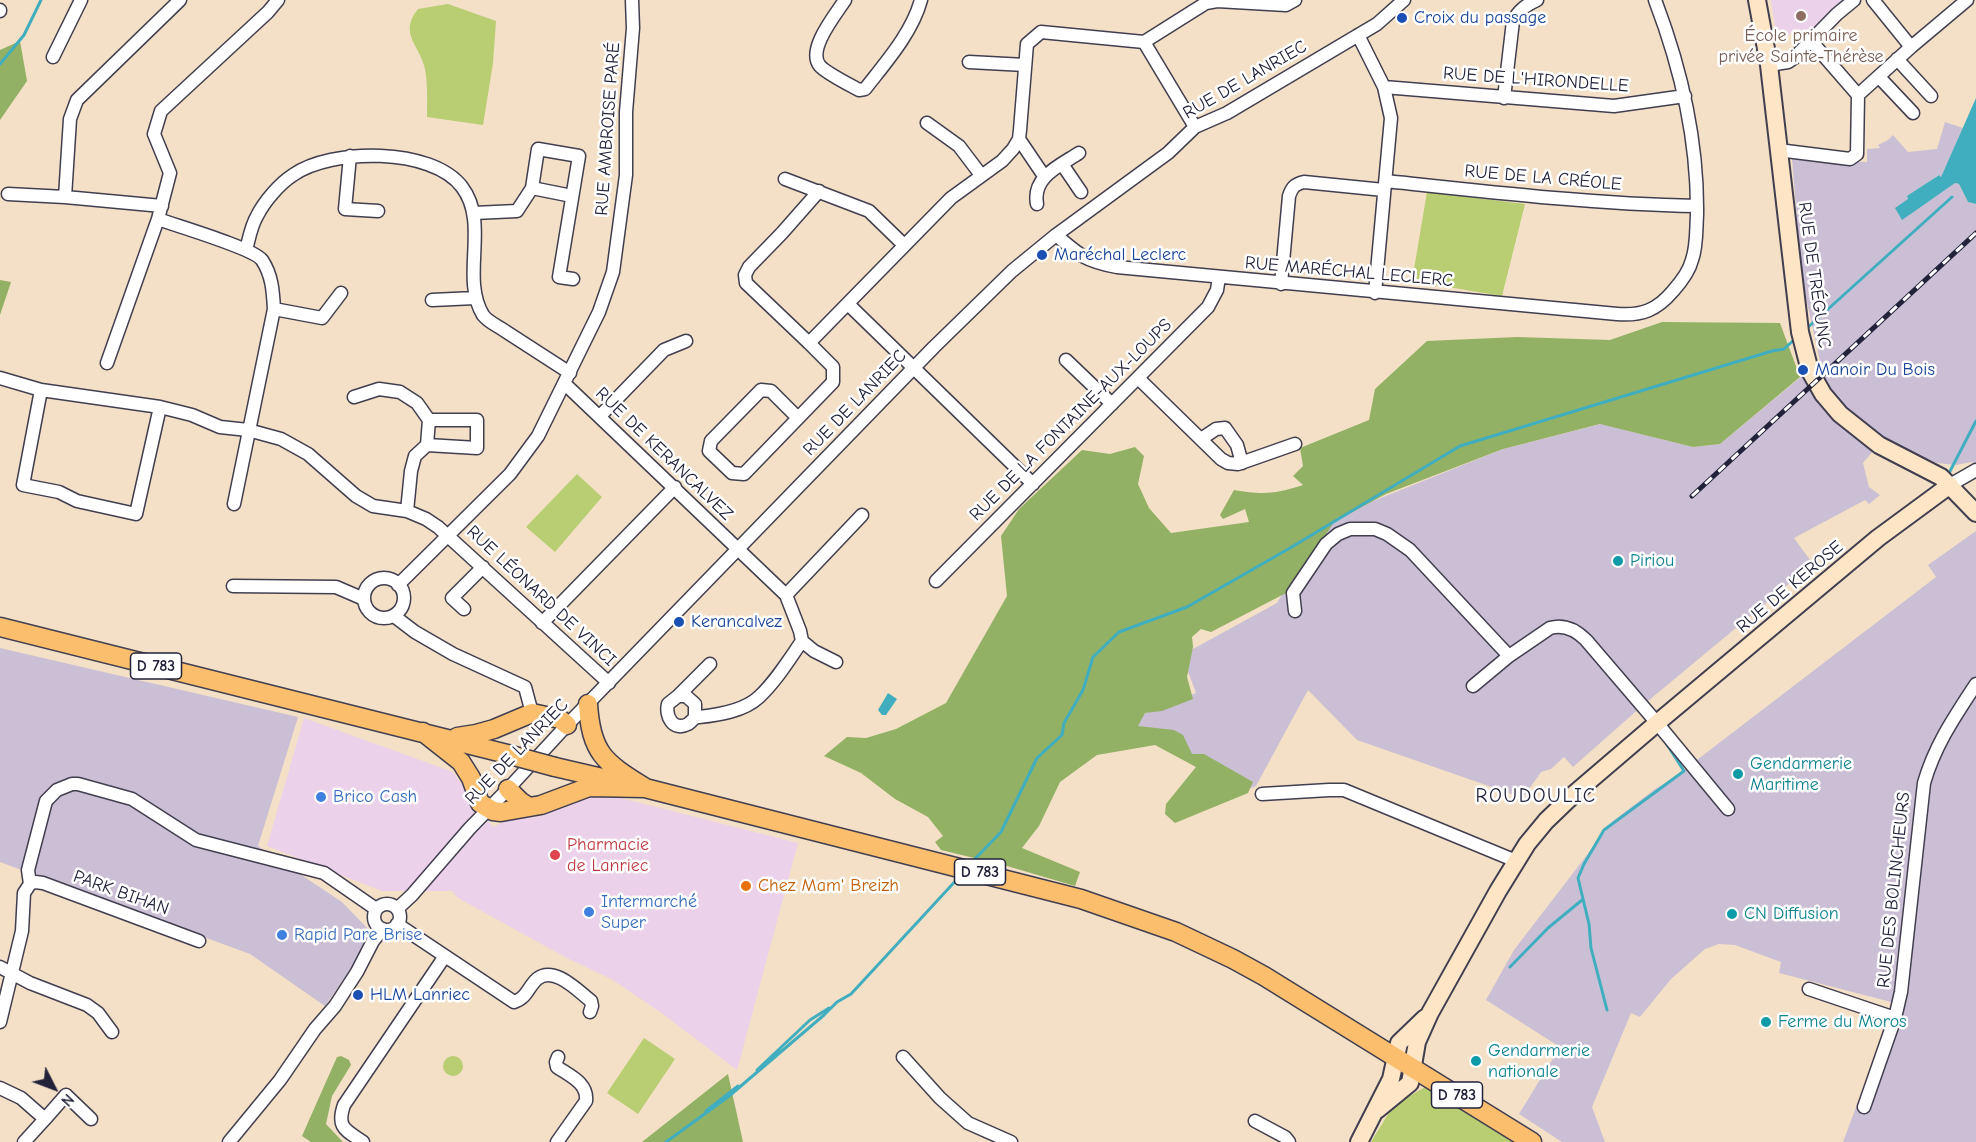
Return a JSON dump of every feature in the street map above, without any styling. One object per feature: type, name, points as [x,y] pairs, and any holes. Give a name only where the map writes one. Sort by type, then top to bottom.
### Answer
[{"type":"main road","name":"D 783","points":[[0,627],[450,738],[555,767],[996,876],[1116,909],[1176,932],[1233,959],[1323,1011],[1532,1142]]},
{"type":"main road","points":[[588,704],[592,739],[607,762],[645,788]]},
{"type":"main road","points":[[532,713],[560,719],[567,725]]},
{"type":"main road","name":"D 783","points":[[450,738],[494,729],[532,713]]},
{"type":"main road","points":[[423,732],[461,762],[471,778],[480,803],[488,809]]},
{"type":"main road","name":"D 783","points":[[488,809],[501,812],[541,805],[589,787],[645,788]]},
{"type":"main road","points":[[508,789],[529,807]]},
{"type":"street","points":[[53,57],[81,0]]},
{"type":"street","points":[[107,363],[158,219],[171,173],[154,134],[160,111],[268,12],[278,0]]},
{"type":"street","name":"RUE AMBROISE PARÉ","points":[[398,585],[510,474],[538,436],[598,312],[613,272],[626,175],[626,112],[633,28],[632,0]]},
{"type":"street","points":[[845,0],[819,40],[815,58],[820,66],[860,90],[865,89],[888,59],[916,15],[921,0]]},
{"type":"street","points":[[809,343],[951,198],[1002,161],[1013,149],[1018,139],[1028,44],[1041,32],[1144,42],[1206,3],[1217,1],[1286,5],[1295,0]]},
{"type":"street","name":"RUE DE LANRIEC","points":[[397,909],[567,725],[914,368],[1006,277],[1056,235],[1167,153],[1195,127],[1227,113],[1377,24],[1404,0]]},
{"type":"street","points":[[1504,98],[1513,21],[1525,5],[1537,0]]},
{"type":"street","points":[[1655,0],[1668,34],[1685,96],[1694,160],[1697,206]]},
{"type":"street","name":"RUE DE TRÉGUNC","points":[[1757,0],[1769,65],[1800,332],[1810,371],[1830,403],[1850,424],[1879,444],[1922,465],[1950,485],[1976,513]]},
{"type":"street","points":[[1769,65],[1794,58],[1854,0]]},
{"type":"street","points":[[1873,0],[1911,47]]},
{"type":"street","points":[[1858,95],[1965,1]]},
{"type":"street","points":[[65,197],[70,119],[77,100],[175,2]]},
{"type":"street","points":[[1358,35],[1384,87],[1391,118],[1375,293]]},
{"type":"street","points":[[1778,150],[1850,159],[1857,154],[1858,95],[1811,40]]},
{"type":"street","points":[[1144,42],[1195,127]]},
{"type":"street","points":[[1897,59],[1931,96]]},
{"type":"street","points":[[969,62],[1025,65]]},
{"type":"street","points":[[1879,76],[1912,113]]},
{"type":"street","name":"RUE DE L'HIRONDELLE","points":[[1384,87],[1614,106],[1685,96]]},
{"type":"street","points":[[927,123],[959,146],[981,175]]},
{"type":"street","points":[[1018,139],[1044,176]]},
{"type":"street","points":[[474,213],[517,211],[532,188],[538,149],[579,156],[559,277],[573,279]]},
{"type":"street","points":[[1036,199],[1044,176],[1078,153]]},
{"type":"street","points":[[350,156],[345,209],[378,211]]},
{"type":"street","points":[[246,250],[257,216],[274,193],[292,175],[317,162],[350,156],[407,158],[442,170],[462,187],[474,213],[475,298],[432,300]]},
{"type":"street","points":[[1062,164],[1081,192]]},
{"type":"street","points":[[785,179],[868,210],[904,245]]},
{"type":"street","name":"RUE DE LA CRÉOLE","points":[[1281,284],[1289,196],[1295,184],[1304,182],[1651,205],[1697,206]]},
{"type":"street","points":[[532,188],[572,196]]},
{"type":"street","points":[[798,418],[771,391],[761,390],[711,441],[709,451],[732,473],[744,474],[833,382],[833,367],[746,283],[745,275],[749,267],[819,191]]},
{"type":"street","points":[[8,194],[162,206]]},
{"type":"street","name":"RUE MARÉCHAL LECLERC","points":[[1056,235],[1077,254],[1091,262],[1117,267],[1375,293],[1631,315],[1647,312],[1669,296],[1688,272],[1696,246],[1697,206]]},
{"type":"street","points":[[158,219],[246,250],[261,258],[272,280],[274,309],[234,504]]},
{"type":"street","name":"RUE DE LA FONTAINE-AUX-LOUPS","points":[[936,581],[1208,307],[1217,290],[1219,278]]},
{"type":"street","points":[[274,309],[322,318],[341,293]]},
{"type":"street","name":"RUE DE KERANCALVEZ","points":[[475,298],[485,317],[567,378],[600,417],[786,595]]},
{"type":"street","points":[[848,304],[1033,484]]},
{"type":"street","points":[[600,417],[664,350],[686,341]]},
{"type":"street","points":[[1066,360],[1112,404]]},
{"type":"street","name":"RUE LÉONARD DE VINCI","points":[[0,378],[41,390],[160,407],[192,415],[220,427],[248,430],[281,439],[308,454],[356,496],[373,506],[407,511],[426,519],[449,536],[609,683]]},
{"type":"street","points":[[1138,378],[1221,459],[1228,463],[1233,465],[1242,463],[1295,444]]},
{"type":"street","points":[[354,398],[379,389],[400,392],[417,403],[429,420],[427,445],[415,456],[411,471],[407,511]]},
{"type":"street","points":[[41,390],[23,485],[59,492],[77,501],[136,514],[160,407]]},
{"type":"street","points":[[427,445],[477,448],[477,420],[429,420]]},
{"type":"street","points":[[1201,439],[1216,429],[1226,428],[1233,438],[1242,463]]},
{"type":"street","points":[[1950,485],[1976,470]]},
{"type":"street","name":"RUE DE KEROSE","points":[[1377,1110],[1410,1083],[1417,1042],[1430,1013],[1516,861],[1556,810],[1878,538],[1950,485]]},
{"type":"street","points":[[542,623],[675,487]]},
{"type":"street","points":[[695,717],[708,717],[730,712],[758,698],[781,672],[802,642],[801,631],[786,595],[862,515]]},
{"type":"street","points":[[1295,610],[1293,593],[1326,544],[1338,534],[1350,529],[1375,529],[1392,537],[1410,550],[1509,656]]},
{"type":"street","points":[[464,609],[452,598],[483,567]]},
{"type":"street","points":[[387,579],[398,585],[403,593],[403,601],[399,611],[394,615],[383,618],[373,615],[367,609],[364,599],[365,590],[376,580],[387,579]]},
{"type":"street","points":[[233,586],[336,587],[364,599]]},
{"type":"street","points":[[394,615],[415,632],[453,654],[525,687],[532,713]]},
{"type":"street","points":[[1473,686],[1509,656],[1550,628],[1555,626],[1572,630],[1586,640],[1728,809]]},
{"type":"street","points":[[802,642],[836,662]]},
{"type":"street","points":[[678,696],[686,696],[692,700],[696,708],[695,717],[684,725],[675,724],[669,720],[666,712],[668,704],[710,664]]},
{"type":"street","name":"RUE DES BOLINCHEURS","points":[[1864,1107],[1895,1018],[1904,970],[1924,783],[1931,758],[1944,731],[1976,684]]},
{"type":"street","points":[[0,1022],[22,931],[24,893],[30,884],[28,870],[46,801],[57,790],[72,784],[132,799],[196,840],[324,873],[376,909]]},
{"type":"street","points":[[1262,794],[1337,790],[1351,793],[1516,861]]},
{"type":"street","name":"PARK BIHAN","points":[[30,884],[43,883],[200,941]]},
{"type":"street","points":[[387,904],[397,909],[399,918],[397,924],[389,929],[383,929],[375,922],[376,909],[379,906],[387,904]]},
{"type":"street","points":[[397,924],[514,1002],[525,995],[538,978],[549,974],[560,977],[591,1000],[590,1012]]},
{"type":"street","points":[[229,1142],[280,1080],[315,1029],[335,1005],[383,929]]},
{"type":"street","points":[[363,1142],[343,1128],[339,1118],[344,1105],[445,956]]},
{"type":"street","points":[[0,967],[30,983],[87,1005],[98,1013],[112,1032]]},
{"type":"street","points":[[1809,989],[1895,1018]]},
{"type":"street","name":"RUE DE KEROSE","points":[[1359,1142],[1391,1079],[1401,1041],[1430,1013]]},
{"type":"street","points":[[557,1142],[586,1101],[585,1087],[557,1067],[558,1057]]},
{"type":"street","points":[[903,1057],[940,1098],[968,1123],[1011,1142]]},
{"type":"street","points":[[0,1088],[21,1098],[45,1119]]},
{"type":"street","points":[[24,1142],[66,1095],[91,1119]]},
{"type":"street","points":[[1255,1121],[1285,1137],[1289,1142]]},
{"type":"shaded area","name":"École primaire privée Sainte-Thérèse","points":[[1771,0],[1846,0],[1806,40],[1795,28],[1787,37],[1775,26]]},
{"type":"shaded area","points":[[1945,122],[1963,128],[1941,177],[1938,175],[1907,197],[1908,199],[1955,183],[1959,184],[1968,202],[1976,204],[1976,469],[1972,462],[1956,465],[1937,463],[1907,451],[1884,438],[1863,463],[1869,487],[1880,495],[1869,504],[1865,500],[1794,538],[1813,564],[1642,706],[1573,767],[1564,757],[1551,769],[1541,772],[1523,798],[1357,740],[1308,690],[1256,786],[1236,794],[1149,736],[1121,723],[1196,693],[1182,655],[1277,603],[1326,520],[1503,449],[1601,424],[1693,447],[1720,444],[1820,361],[1802,280],[1792,159],[1867,162],[1867,149],[1880,148],[1878,145],[1893,135],[1908,152],[1937,149]]},
{"type":"shaded area","points":[[1976,531],[1976,1142],[1843,1142],[1895,1003],[1779,973],[1781,962],[1735,945],[1719,944],[1705,949],[1671,979],[1640,1017],[1631,1013],[1592,1107],[1605,1142],[1562,1142],[1519,1114],[1560,1047],[1486,1000],[1514,950],[1613,821],[1672,779],[1936,577],[1928,565]]},
{"type":"shaded area","points":[[0,648],[298,717],[258,846],[342,902],[374,935],[325,1006],[250,954],[0,862]]},
{"type":"shaded area","points":[[304,718],[453,772],[493,827],[507,820],[541,816],[564,804],[601,793],[798,843],[737,1070],[613,980],[565,957],[458,898],[452,891],[382,891],[267,846]]},
{"type":"green space","points":[[448,4],[496,21],[493,63],[483,125],[427,117],[425,69],[412,39],[410,26],[418,9]]},
{"type":"green space","points":[[20,41],[27,81],[0,120],[0,50]]},
{"type":"green space","points":[[1427,192],[1525,204],[1502,296],[1412,281]]},
{"type":"green space","points":[[0,280],[11,282],[0,315]]},
{"type":"green space","points":[[1662,322],[1780,323],[1800,377],[1720,444],[1693,447],[1600,424],[1503,449],[1386,494],[1334,522],[1288,592],[1211,632],[1201,629],[1192,637],[1193,647],[1187,677],[1193,699],[1162,711],[1145,713],[1138,726],[1174,730],[1183,735],[1192,754],[1204,754],[1253,782],[1248,793],[1175,823],[1165,814],[1166,804],[1196,767],[1155,745],[1097,755],[1060,782],[1039,826],[1022,848],[1080,872],[1075,886],[941,850],[935,842],[943,836],[928,817],[895,799],[861,773],[824,756],[847,737],[866,738],[896,729],[946,703],[1007,596],[1001,536],[1019,509],[1082,450],[1110,454],[1135,447],[1144,456],[1138,484],[1149,508],[1171,533],[1249,522],[1245,509],[1223,519],[1220,515],[1234,490],[1269,493],[1303,485],[1293,476],[1303,466],[1300,448],[1369,420],[1375,389],[1427,341],[1517,337],[1610,340]]},
{"type":"green space","points":[[577,474],[602,497],[555,552],[526,527]]},
{"type":"green space","points":[[644,1038],[675,1059],[638,1114],[607,1093]]},
{"type":"green space","points":[[341,1056],[349,1060],[351,1065],[332,1096],[326,1124],[343,1142],[311,1142],[302,1136],[337,1057]]},
{"type":"green space","points":[[453,1056],[460,1059],[463,1066],[460,1073],[453,1076],[446,1073],[443,1066],[446,1059]]},
{"type":"green space","points":[[728,1074],[743,1142],[642,1142]]},
{"type":"green space","points":[[1425,1087],[1515,1142],[1371,1142],[1393,1106]]},
{"type":"water","points":[[1976,98],[1976,204],[1968,202],[1959,184],[1955,183],[1902,220],[1895,208],[1908,199],[1907,196],[1939,175],[1941,177]]},
{"type":"water","points":[[888,693],[897,699],[886,715],[882,715],[878,710]]},
{"type":"waterway","points":[[0,64],[24,35],[41,0]]},
{"type":"waterway","points":[[1806,329],[1952,197]]},
{"type":"waterway","points":[[971,863],[1001,832],[1037,758],[1062,735],[1064,723],[1083,690],[1093,657],[1119,632],[1187,607],[1460,446],[1784,349],[1795,339]]},
{"type":"waterway","points":[[1948,475],[1976,421]]},
{"type":"waterway","points":[[1607,1010],[1591,948],[1589,924],[1578,878],[1604,830],[1684,771],[1666,743]]},
{"type":"waterway","points":[[666,1142],[728,1097],[837,1002],[851,994],[961,875]]},
{"type":"waterway","points":[[1510,967],[1548,928],[1582,900]]},
{"type":"waterway","points":[[757,1070],[810,1020],[829,1008]]},
{"type":"waterway","points":[[706,1111],[738,1086]]},
{"type":"railway","points":[[1692,496],[1976,233]]},
{"type":"place","name":"École primaire privée Sainte-Thérèse","points":[[1801,16]]},
{"type":"place","name":"Croix du passage","points":[[1402,18]]},
{"type":"place","name":"Maréchal Leclerc","points":[[1042,255]]},
{"type":"place","name":"Manoir Du Bois","points":[[1803,370]]},
{"type":"place","name":"Piriou","points":[[1618,561]]},
{"type":"place","name":"Kerancalvez","points":[[679,622]]},
{"type":"place","name":"Gendarmerie Maritime","points":[[1738,774]]},
{"type":"place","name":"Brico Cash","points":[[321,797]]},
{"type":"place","name":"Pharmacie de Lanriec","points":[[555,855]]},
{"type":"place","name":"Chez Mam' Breizh","points":[[746,886]]},
{"type":"place","name":"Intermarché Super","points":[[589,912]]},
{"type":"place","name":"CN Diffusion","points":[[1732,914]]},
{"type":"place","name":"Rapid Pare Brise","points":[[282,935]]},
{"type":"place","name":"HLM Lanriec","points":[[358,995]]},
{"type":"place","name":"Ferme du Moros","points":[[1766,1022]]},
{"type":"place","name":"Gendarmerie nationale","points":[[1476,1061]]},
{"type":"district","name":"ROUDOULIC","points":[[1536,796]]}]
